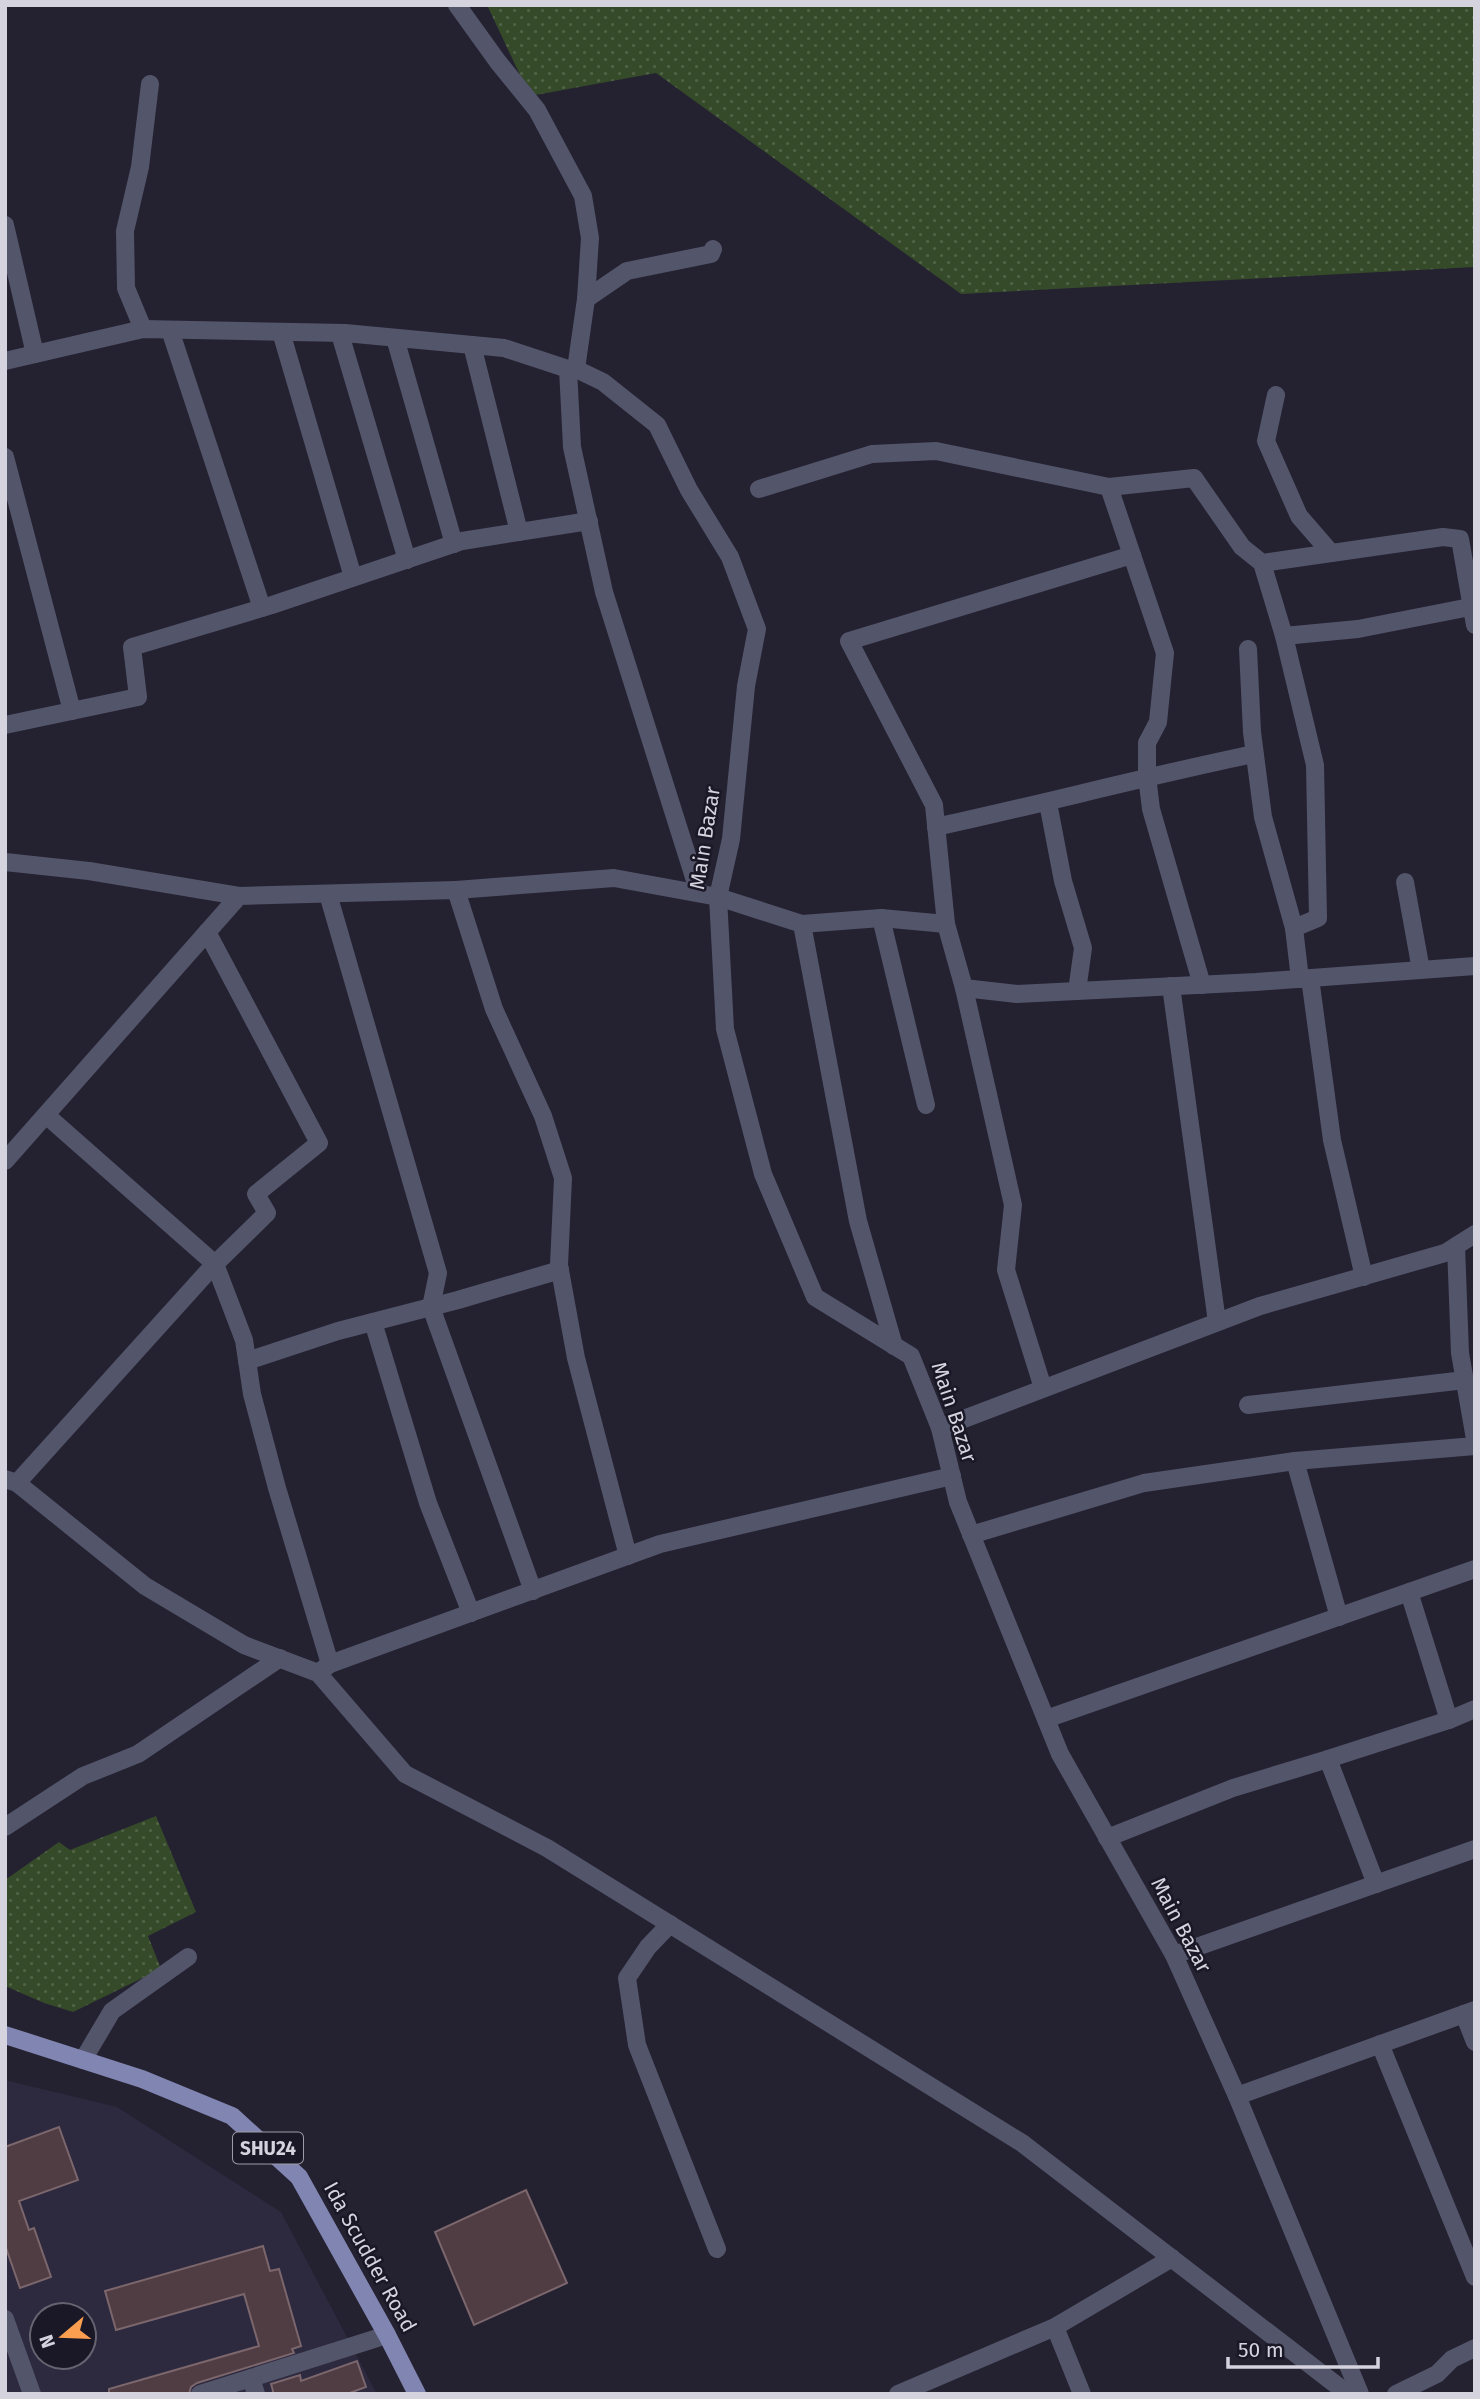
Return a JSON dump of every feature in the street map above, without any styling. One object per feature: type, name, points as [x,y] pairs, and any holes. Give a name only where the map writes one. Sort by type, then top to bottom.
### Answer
[{"type":"main road","name":"Ida Scudder Road","points":[[5,2035],[142,2078],[232,2116],[299,2177],[417,2394]]},
{"type":"street","points":[[457,5],[537,110],[583,196],[590,238],[586,299],[572,369],[572,447],[604,592],[698,893]]},
{"type":"street","points":[[143,329],[126,288],[125,231],[140,167],[150,83]]},
{"type":"street","points":[[5,225],[35,354]]},
{"type":"street","points":[[586,299],[627,271],[711,254],[713,249]]},
{"type":"street","name":"Main Bazar","points":[[5,361],[143,329],[340,334],[504,348],[572,369],[603,382],[657,425],[689,490],[730,556],[757,629],[746,686],[731,839],[718,897],[725,1029],[763,1174],[815,1297],[911,1356],[940,1428],[958,1502],[1060,1754],[1174,1955],[1237,2096],[1360,2394]]},
{"type":"street","points":[[170,330],[261,608]]},
{"type":"street","points":[[281,332],[354,578]]},
{"type":"street","points":[[340,334],[407,560]]},
{"type":"street","points":[[395,338],[454,544]]},
{"type":"street","points":[[472,345],[519,532]]},
{"type":"street","points":[[1276,395],[1266,441],[1299,516],[1331,553]]},
{"type":"street","points":[[759,489],[872,454],[936,451],[1108,487],[1194,478],[1241,547],[1262,563],[1284,636],[1315,765],[1318,918],[1294,928]]},
{"type":"street","points":[[5,457],[72,711]]},
{"type":"street","points":[[1108,487],[1165,653],[1158,722],[1147,743],[1147,776],[1151,809],[1202,985]]},
{"type":"street","points":[[5,725],[138,697],[132,647],[261,608],[454,544],[589,521]]},
{"type":"street","points":[[1262,563],[1443,537],[1460,539],[1473,616],[1284,636]]},
{"type":"street","points":[[1043,1388],[1006,1270],[1013,1205],[964,988],[946,924],[934,805],[849,641],[1132,555]]},
{"type":"street","points":[[1248,649],[1255,756],[1263,817],[1305,978],[1332,1140],[1364,1277]]},
{"type":"street","points":[[936,827],[1048,803],[1147,776],[1254,754],[1255,756]]},
{"type":"street","points":[[1048,803],[1063,881],[1083,948],[1077,991]]},
{"type":"street","points":[[5,862],[89,871],[239,896],[456,890],[614,878],[718,897],[802,924],[881,918],[946,924]]},
{"type":"street","points":[[1405,882],[1420,970]]},
{"type":"street","points":[[456,890],[494,1009],[543,1116],[563,1178],[560,1270],[576,1358],[628,1556]]},
{"type":"street","points":[[328,894],[438,1272],[431,1307],[533,1591]]},
{"type":"street","points":[[5,1161],[239,896]]},
{"type":"street","points":[[881,918],[926,1105]]},
{"type":"street","points":[[802,924],[858,1221],[894,1346]]},
{"type":"street","points":[[207,932],[320,1143],[256,1194],[267,1213],[215,1264],[11,1481],[145,1586],[244,1645],[280,1658],[324,1668],[660,1544],[952,1476]]},
{"type":"street","points":[[964,988],[1017,995],[1475,966]]},
{"type":"street","points":[[1171,986],[1217,1322]]},
{"type":"street","points":[[46,1115],[215,1264],[244,1340],[251,1394],[324,1668],[405,1774],[547,1848],[1022,2143],[1348,2394]]},
{"type":"street","points":[[940,1428],[1260,1306],[1445,1253],[1475,1234]]},
{"type":"street","points":[[1456,1246],[1460,1353],[1475,1439]]},
{"type":"street","points":[[247,1361],[338,1331],[560,1270]]},
{"type":"street","points":[[373,1322],[428,1503],[471,1613]]},
{"type":"street","points":[[1248,1405],[1465,1380]]},
{"type":"street","points":[[971,1535],[1144,1483],[1295,1461],[1475,1446]]},
{"type":"street","points":[[1295,1461],[1339,1616]]},
{"type":"street","points":[[1046,1719],[1475,1569]]},
{"type":"street","points":[[1409,1592],[1449,1720]]},
{"type":"street","points":[[5,1827],[83,1776],[138,1754],[280,1658]]},
{"type":"street","points":[[1107,1838],[1234,1788],[1449,1720],[1475,1709]]},
{"type":"street","points":[[1328,1759],[1376,1884]]},
{"type":"street","points":[[1174,1955],[1475,1849]]},
{"type":"street","points":[[670,1924],[648,1947],[627,1978],[637,2045],[717,2249]]},
{"type":"street","points":[[83,2060],[112,2011],[188,1957]]},
{"type":"street","points":[[1237,2096],[1469,2012],[1475,2042]]},
{"type":"street","points":[[1380,2044],[1475,2277]]},
{"type":"street","points":[[900,2393],[1055,2327],[1172,2259]]},
{"type":"street","points":[[5,2319],[32,2394]]},
{"type":"street","points":[[1055,2327],[1082,2394]]},
{"type":"street","points":[[200,2394],[253,2386],[387,2335]]},
{"type":"street","points":[[1396,2394],[1437,2374],[1452,2359],[1475,2348]]},
{"type":"shaded area","points":[[5,2080],[117,2107],[281,2212],[377,2394],[5,2394]]},
{"type":"green space","points":[[487,5],[1475,5],[1475,267],[961,294],[656,73],[530,96]]},
{"type":"green space","points":[[156,1816],[196,1912],[148,1936],[161,1969],[73,2012],[5,1986],[5,1880],[59,1842],[70,1850]]},
{"type":"building","points":[[59,2127],[78,2180],[19,2201],[29,2230],[34,2228],[51,2277],[20,2288],[5,2245],[5,2147]]},
{"type":"building","points":[[526,2190],[567,2283],[474,2325],[435,2232]]},
{"type":"building","points":[[263,2246],[270,2271],[279,2269],[301,2346],[292,2349],[294,2353],[197,2383],[191,2387],[189,2394],[109,2394],[109,2389],[259,2346],[244,2294],[116,2330],[105,2291]]},
{"type":"building","points":[[357,2361],[366,2387],[347,2394],[272,2394],[271,2384],[300,2375],[301,2381]]}]
